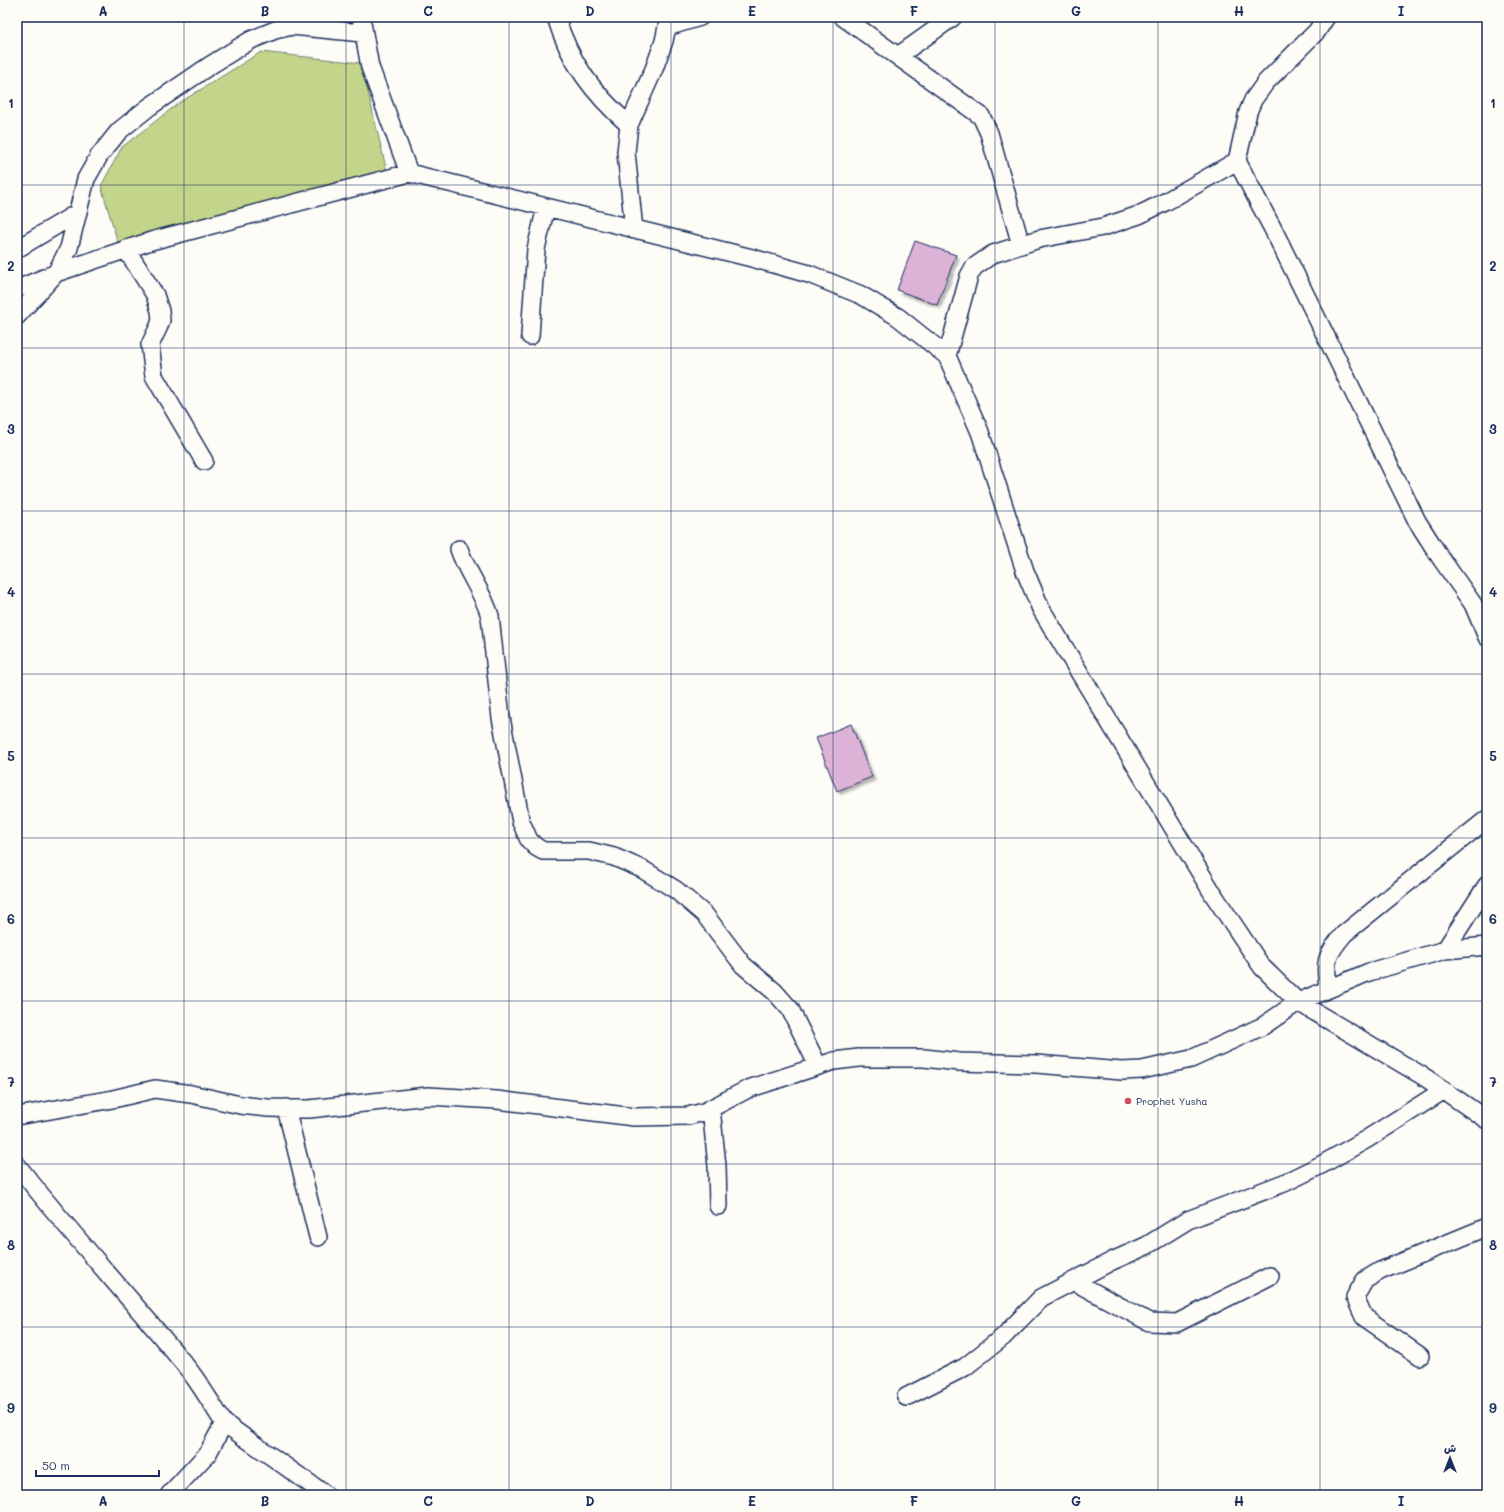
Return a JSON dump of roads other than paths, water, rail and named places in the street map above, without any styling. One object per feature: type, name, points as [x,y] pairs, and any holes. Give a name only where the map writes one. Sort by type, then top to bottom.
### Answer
[{"type":"street","points":[[556,17],[567,47],[582,75],[598,95],[629,124]]},
{"type":"street","points":[[634,230],[626,152],[629,124],[654,69],[664,41],[668,22],[700,17]]},
{"type":"street","points":[[843,17],[981,116],[990,133],[1021,245]]},
{"type":"street","points":[[898,56],[953,17]]},
{"type":"street","points":[[1321,19],[1317,31],[1266,82],[1253,100],[1248,112],[1237,161],[1274,231],[1417,520],[1440,557],[1473,604],[1487,637]]},
{"type":"street","points":[[17,316],[56,273],[69,248],[86,179],[99,156],[120,130],[149,107],[209,66],[251,40],[274,30],[292,26],[362,25],[370,67],[409,173]]},
{"type":"street","points":[[946,356],[969,276],[974,267],[993,254],[1039,239],[1121,222],[1165,202],[1237,161]]},
{"type":"street","points":[[17,289],[56,273],[158,239],[409,173],[759,260],[809,274],[861,295],[898,317],[946,356],[980,432],[1025,571],[1041,609],[1215,897],[1262,967],[1298,1002],[1444,1090],[1487,1120]]},
{"type":"street","points":[[530,336],[536,249],[546,207]]},
{"type":"street","points":[[17,249],[77,213]]},
{"type":"street","points":[[126,249],[155,295],[160,311],[160,326],[150,345],[154,376],[204,461]]},
{"type":"street","points":[[459,549],[470,576],[486,604],[490,616],[501,718],[521,822],[529,840],[543,851],[589,851],[614,857],[642,869],[676,890],[705,915],[743,965],[775,992],[790,1009],[818,1066]]},
{"type":"street","points":[[1328,988],[1325,965],[1332,949],[1344,934],[1487,819]]},
{"type":"street","points":[[1445,950],[1487,885]]},
{"type":"street","points":[[17,1116],[99,1102],[155,1089],[191,1094],[240,1104],[286,1108],[309,1109],[347,1106],[428,1096],[497,1100],[634,1117],[688,1116],[711,1108],[748,1089],[834,1061],[859,1058],[893,1057],[959,1062],[1036,1064],[1122,1071],[1142,1070],[1191,1060],[1263,1026],[1298,1002],[1328,988],[1399,962],[1445,950],[1487,946]]},
{"type":"street","points":[[906,1397],[965,1367],[1004,1337],[1041,1298],[1112,1261],[1146,1246],[1188,1220],[1284,1183],[1321,1165],[1367,1139],[1444,1090]]},
{"type":"street","points":[[286,1108],[318,1237]]},
{"type":"street","points":[[711,1108],[717,1166],[718,1206]]},
{"type":"street","points":[[19,1171],[55,1214],[125,1292],[190,1371],[224,1423],[326,1495]]},
{"type":"street","points":[[1420,1356],[1364,1317],[1355,1297],[1365,1280],[1380,1271],[1487,1227]]},
{"type":"street","points":[[1073,1281],[1149,1322],[1177,1323],[1270,1276]]},
{"type":"street","points":[[169,1495],[208,1453],[224,1423]]},
{"type":"place","name":"Prophet Yusha","points":[[1128,1101]]}]
